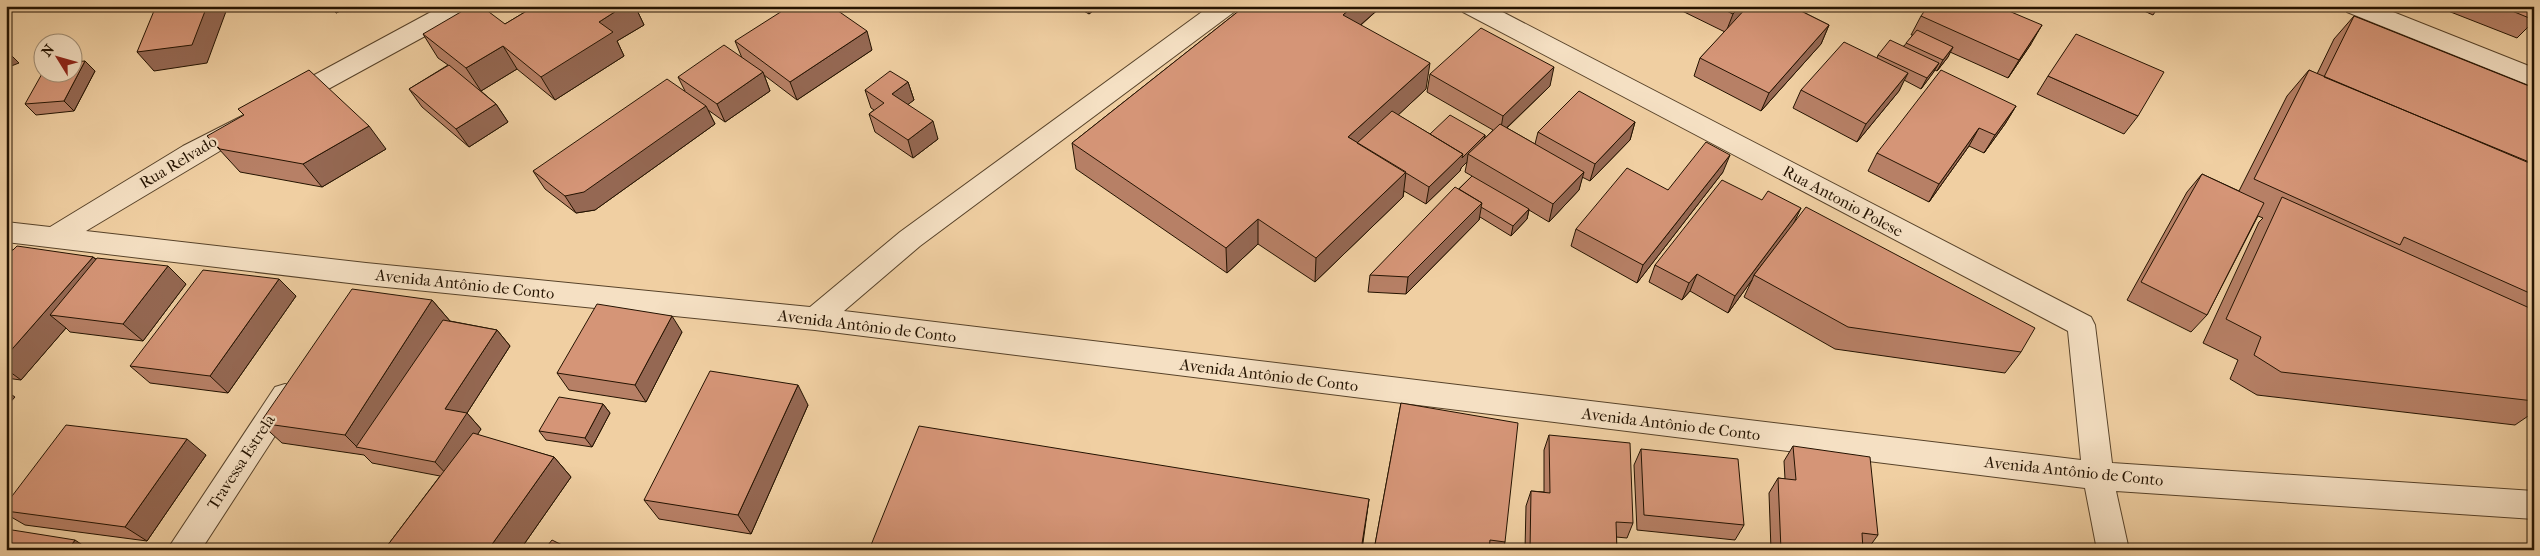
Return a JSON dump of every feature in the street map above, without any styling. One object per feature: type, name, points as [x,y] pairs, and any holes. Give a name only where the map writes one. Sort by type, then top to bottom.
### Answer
[{"type":"street","name":"Rua Relvado","points":[[56,236],[192,153],[461,6]]},
{"type":"street","points":[[815,319],[910,239],[1226,6]]},
{"type":"street","name":"Rua Antonio Polese","points":[[1471,6],[2081,325],[2098,476]]},
{"type":"street","points":[[2354,6],[2534,78]]},
{"type":"street","name":"Avenida Antônio de Conto","points":[[6,232],[56,236],[366,274],[815,319],[2098,476],[2534,505]]},
{"type":"street","points":[[349,298],[366,274]]},
{"type":"street","name":"Travessa Estrela","points":[[184,550],[301,372]]},
{"type":"street","points":[[2098,476],[2113,550]]},
{"type":"building","points":[[156,6],[207,6],[192,45],[137,52]]},
{"type":"building","points":[[471,6],[481,6],[505,24],[535,6],[624,6],[599,22],[613,32],[541,77],[503,46],[466,68],[423,34]]},
{"type":"building","points":[[790,6],[831,6],[867,31],[790,82],[735,41]]},
{"type":"building","points":[[1245,6],[1353,6],[1343,15],[1430,63],[1348,137],[1406,172],[1316,258],[1258,219],[1226,248],[1072,143]]},
{"type":"building","points":[[1716,6],[1740,6],[1733,14]]},
{"type":"building","points":[[1748,6],[1791,6],[1829,25],[1769,93],[1700,58]]},
{"type":"building","points":[[1928,6],[1997,6],[2042,25],[2019,60],[1921,16]]},
{"type":"building","points":[[2500,6],[2534,6],[2534,20]]},
{"type":"building","points":[[2354,16],[2534,88],[2534,164],[2324,77]]},
{"type":"building","points":[[1481,28],[1554,67],[1503,116],[1430,74]]},
{"type":"building","points":[[1917,30],[1953,47],[1943,60],[1906,43]]},
{"type":"building","points":[[2076,34],[2164,72],[2138,116],[2048,76]]},
{"type":"building","points":[[1890,40],[1939,63],[1927,78],[1878,55]]},
{"type":"building","points":[[1844,42],[1908,73],[1866,124],[1801,90]]},
{"type":"building","points":[[724,45],[763,72],[717,104],[678,77]]},
{"type":"building","points":[[449,65],[496,104],[456,129],[409,89]]},
{"type":"building","points":[[309,70],[369,126],[303,164],[220,149],[207,136],[244,115],[238,109]]},
{"type":"building","points":[[1941,70],[2016,106],[1995,135],[1979,128],[1939,184],[1877,153]]},
{"type":"building","points":[[2309,70],[2534,165],[2534,295],[2404,237],[2400,245],[2254,179]]},
{"type":"building","points":[[890,71],[908,82],[892,94],[933,121],[908,140],[869,114],[884,103],[865,90]]},
{"type":"building","points":[[667,79],[706,106],[584,192],[565,196],[533,171]]},
{"type":"building","points":[[37,82],[74,82],[64,101],[25,104]]},
{"type":"building","points":[[1579,91],[1635,122],[1595,164],[1538,132]]},
{"type":"building","points":[[1392,111],[1463,154],[1429,187],[1357,143]]},
{"type":"building","points":[[1450,115],[1485,135],[1462,158],[1463,154],[1430,134]]},
{"type":"building","points":[[1500,124],[1584,172],[1553,204],[1468,154]]},
{"type":"building","points":[[1706,142],[1730,155],[1643,265],[1576,229],[1627,168],[1668,190]]},
{"type":"building","points":[[2202,174],[2264,203],[2207,315],[2141,282]]},
{"type":"building","points":[[1472,176],[1529,209],[1513,226],[1481,207],[1482,203],[1459,189]]},
{"type":"building","points":[[1722,180],[1762,200],[1768,191],[1801,208],[1735,296],[1697,274],[1689,283],[1655,265]]},
{"type":"building","points":[[1455,187],[1482,203],[1408,277],[1370,275]]},
{"type":"building","points":[[2282,197],[2534,310],[2534,401],[2281,372],[2254,355],[2261,337],[2226,319]]},
{"type":"building","points":[[1806,207],[2035,328],[2021,352],[1848,327],[1754,275]]},
{"type":"building","points":[[17,246],[93,257],[6,356],[6,257]]},
{"type":"building","points":[[97,258],[168,266],[123,324],[50,315]]},
{"type":"building","points":[[203,270],[279,279],[210,376],[130,366]]},
{"type":"building","points":[[352,289],[432,300],[345,435],[260,423]]},
{"type":"building","points":[[597,304],[672,316],[635,385],[557,373]]},
{"type":"building","points":[[443,320],[497,330],[445,409],[467,413],[435,462],[356,447]]},
{"type":"building","points":[[710,371],[798,385],[738,515],[644,500]]},
{"type":"building","points":[[559,397],[603,404],[585,438],[539,431]]},
{"type":"building","points":[[1401,403],[1518,423],[1505,542],[1490,540],[1489,550],[1374,550]]},
{"type":"building","points":[[66,425],[187,439],[125,527],[6,511],[6,504]]},
{"type":"building","points":[[919,426],[1369,499],[1361,550],[869,550]]},
{"type":"building","points":[[473,433],[554,457],[488,550],[384,550]]},
{"type":"building","points":[[1549,435],[1630,443],[1633,523],[1616,522],[1617,550],[1530,550],[1531,491],[1550,493]]},
{"type":"building","points":[[1793,446],[1870,457],[1878,535],[1862,533],[1863,550],[1781,550],[1778,478],[1796,480]]},
{"type":"building","points":[[1641,449],[1738,459],[1744,525],[1644,515]]},
{"type":"building","points":[[6,529],[75,540],[68,550],[6,550]]},
{"type":"building","points":[[552,540],[572,550],[544,550]]}]
